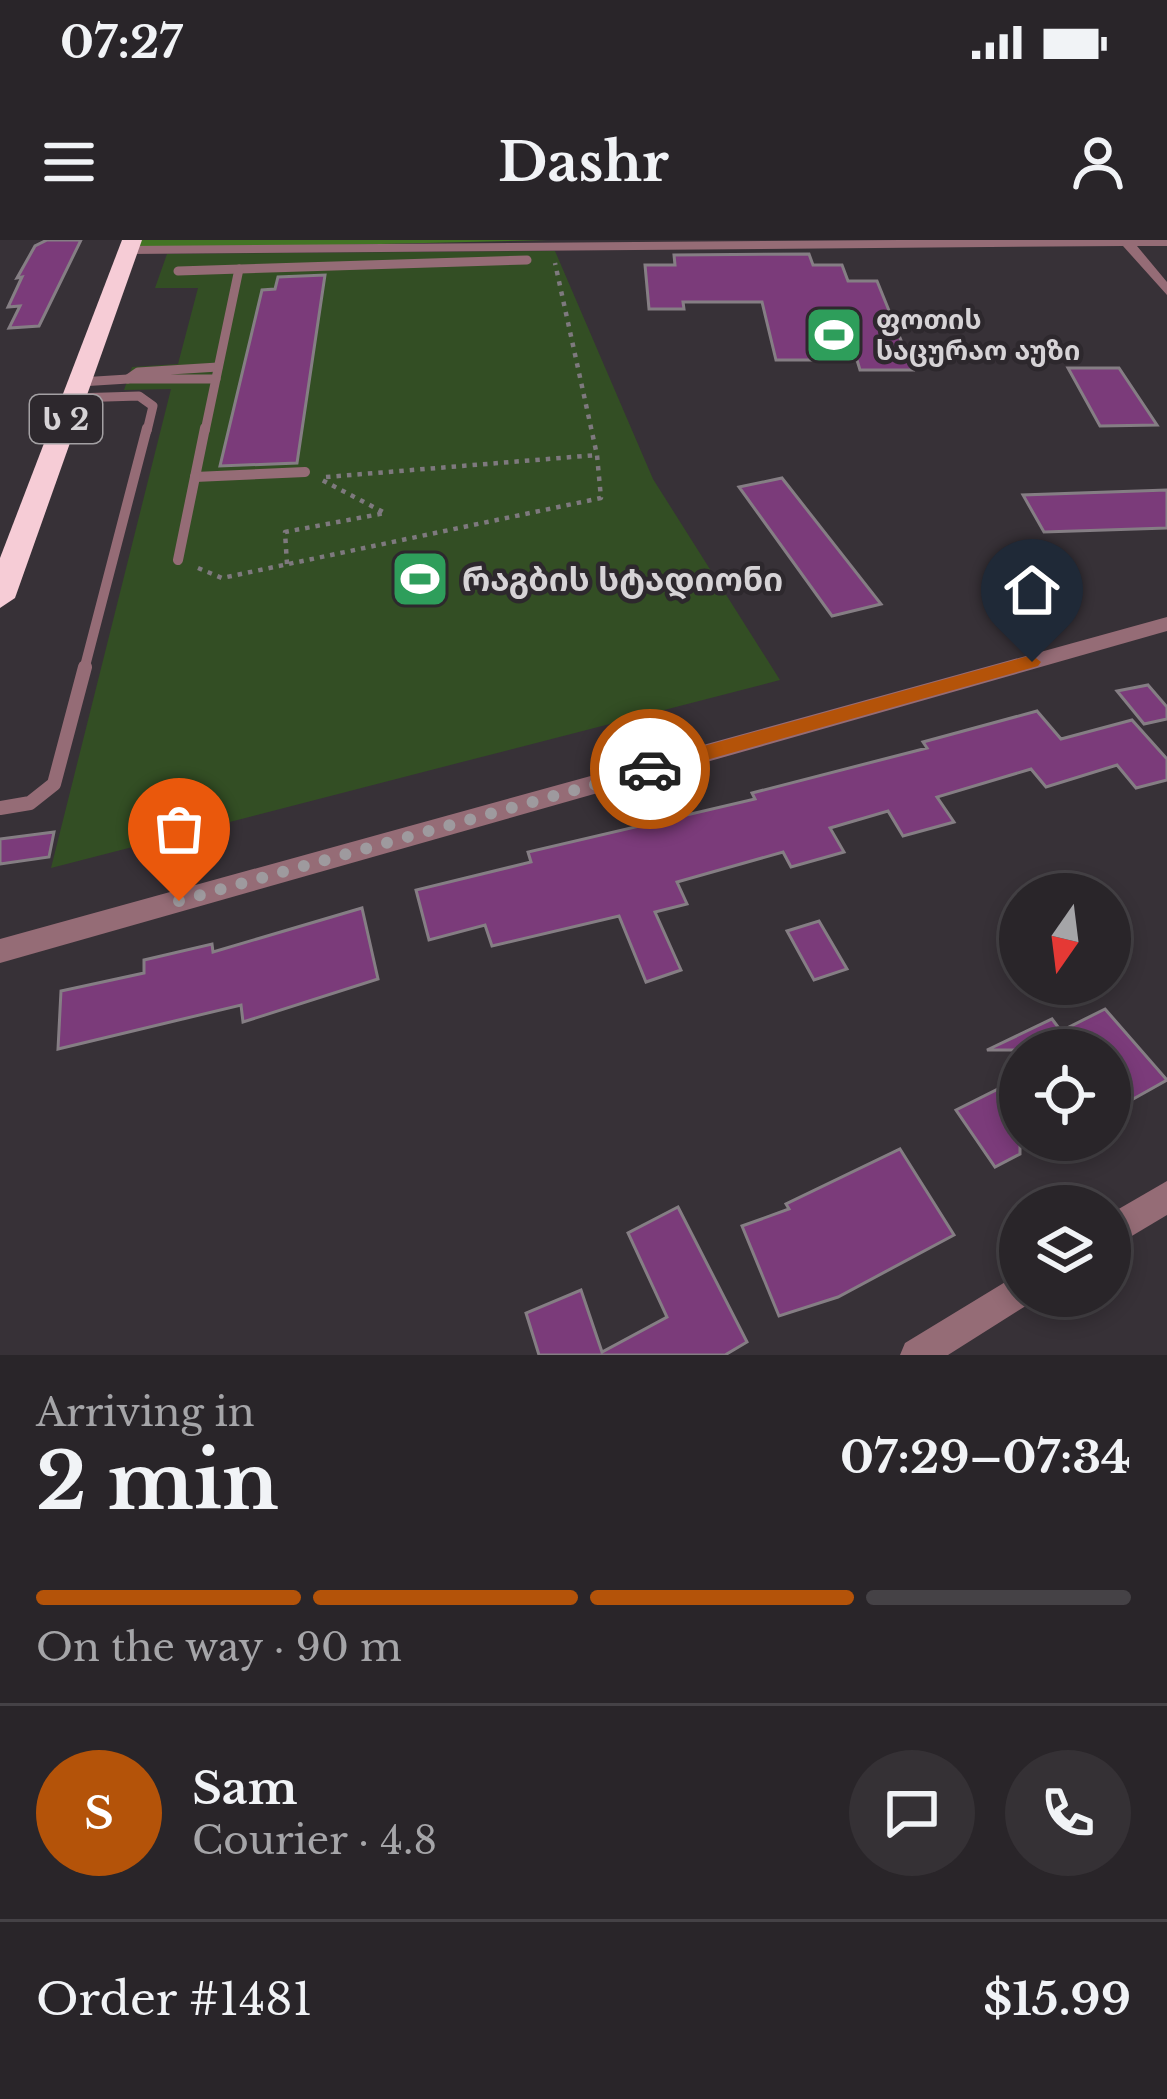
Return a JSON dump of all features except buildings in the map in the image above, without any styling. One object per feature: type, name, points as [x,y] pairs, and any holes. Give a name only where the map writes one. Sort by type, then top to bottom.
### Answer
[{"type":"highway","name":"ს 2","points":[[0,598],[130,245]]},
{"type":"street","points":[[1126,241],[1167,291]]},
{"type":"street","points":[[130,245],[1167,242]]},
{"type":"street","points":[[0,951],[1167,624]]},
{"type":"street","points":[[1131,1220],[1167,1197]]},
{"type":"street","points":[[916,1355],[999,1303]]},
{"type":"lane","points":[[178,271],[526,260]]},
{"type":"lane","points":[[178,560],[239,269]]},
{"type":"lane","points":[[77,390],[128,379],[139,372],[217,373]]},
{"type":"lane","points":[[0,808],[30,802],[54,784],[153,406],[139,396],[77,390]]},
{"type":"lane","points":[[195,477],[305,472]]},
{"type":"path","points":[[178,560],[222,578],[602,498],[598,454],[554,257],[526,260]]},
{"type":"path","points":[[317,477],[598,454]]},
{"type":"path","points":[[287,564],[285,532],[385,513],[305,472]]},
{"type":"green space","points":[[132,240],[548,240],[128,250]]},
{"type":"green space","name":"რაგბის სტადიონი","points":[[555,251],[653,479],[780,680],[51,868],[171,389],[124,390],[132,367],[178,364],[198,288],[155,288],[167,254]]},
{"type":"way so far","points":[[179,901],[650,769]]},
{"type":"place","name":"ფოთის საცურაო აუზი","points":[[834,335]]},
{"type":"place","name":"რაგბის სტადიონი","points":[[420,579]]},
{"type":"route","points":[[650,769],[1032,662]]}]
